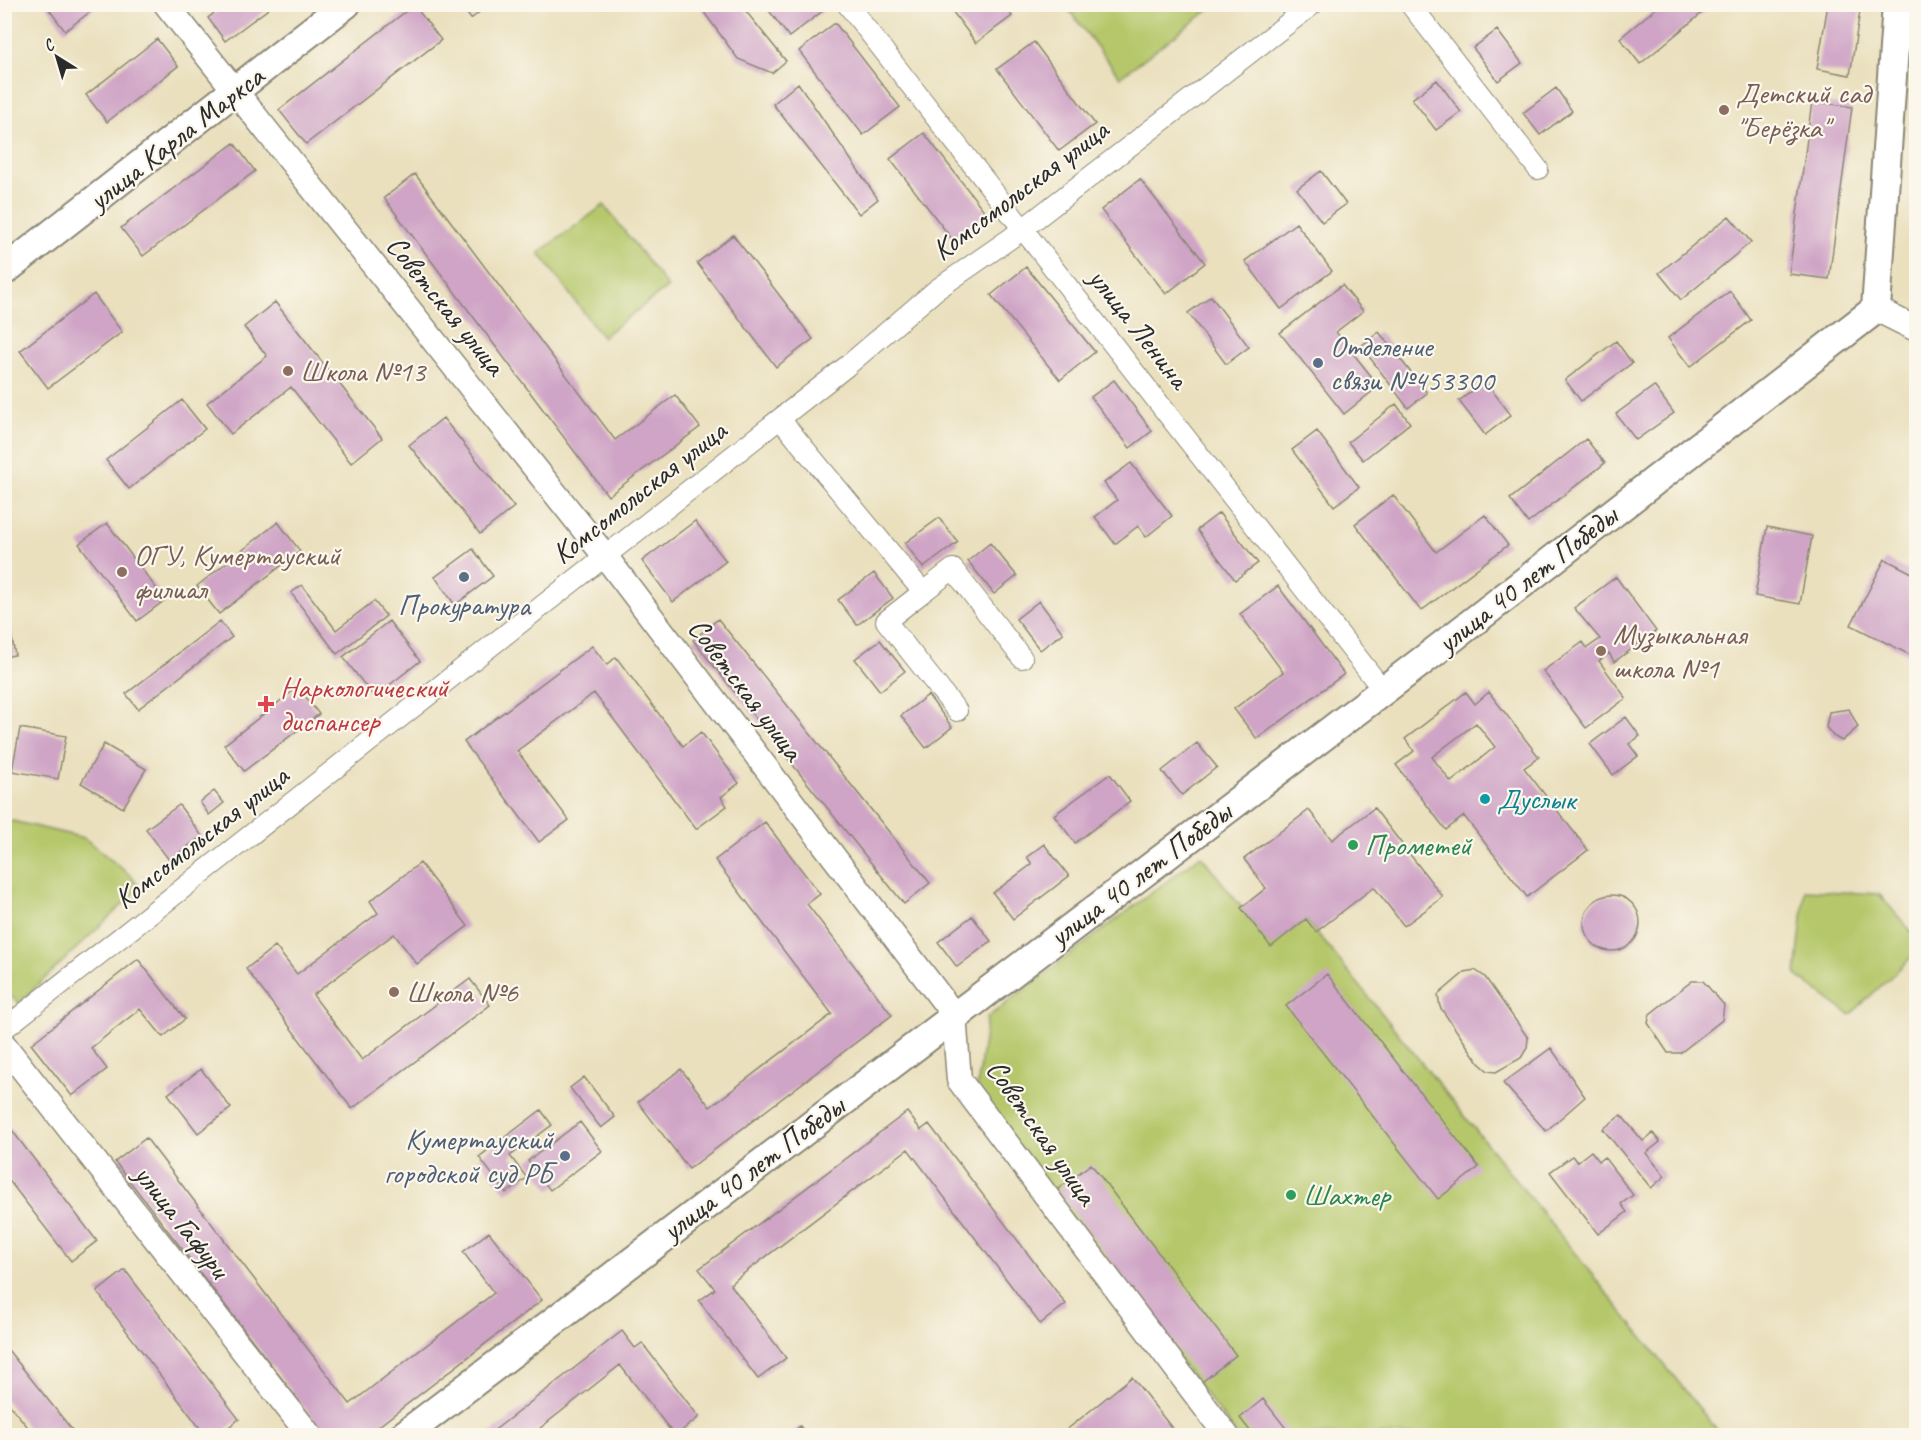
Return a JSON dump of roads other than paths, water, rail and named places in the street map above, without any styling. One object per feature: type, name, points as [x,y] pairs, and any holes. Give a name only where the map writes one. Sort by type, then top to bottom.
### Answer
[{"type":"main road","name":"улица Карла Маркса","points":[[4,271],[346,4]]},
{"type":"main road","points":[[1875,309],[1898,4]]},
{"type":"main road","name":"улица 40 лет Победы","points":[[403,1436],[1383,690],[1875,309]]},
{"type":"street","name":"Советская улица","points":[[166,4],[605,556],[954,1015],[959,1080],[1227,1436]]},
{"type":"street","name":"улица Ленина","points":[[847,4],[1383,690]]},
{"type":"street","name":"Комсомольская улица","points":[[4,1029],[780,420],[848,366],[936,290],[1023,228],[1312,4]]},
{"type":"street","points":[[1410,4],[1538,169]]},
{"type":"street","points":[[1875,309],[1917,329]]},
{"type":"street","points":[[780,420],[923,592]]},
{"type":"street","points":[[957,711],[886,621],[953,569],[1022,658]]},
{"type":"street","name":"улица Гафури","points":[[4,1045],[310,1436]]},
{"type":"place","name":"Детский сад \"Берёзка\"","points":[[1724,110]]},
{"type":"place","name":"Отделение связи №453300","points":[[1318,363]]},
{"type":"place","name":"Школа №13","points":[[288,371]]},
{"type":"place","name":"ОГУ, Кумертауский филиал","points":[[122,572]]},
{"type":"place","name":"Прокуратура","points":[[464,577]]},
{"type":"place","name":"Музыкальная школа №1","points":[[1601,651]]},
{"type":"place","name":"Наркологический диспансер","points":[[266,704]]},
{"type":"place","name":"Дуслык","points":[[1485,799]]},
{"type":"place","name":"Прометей","points":[[1353,845]]},
{"type":"place","name":"Школа №6","points":[[394,992]]},
{"type":"place","name":"Кумертауский городской суд РБ","points":[[565,1156]]},
{"type":"place","name":"Шахтер","points":[[1291,1195]]}]
